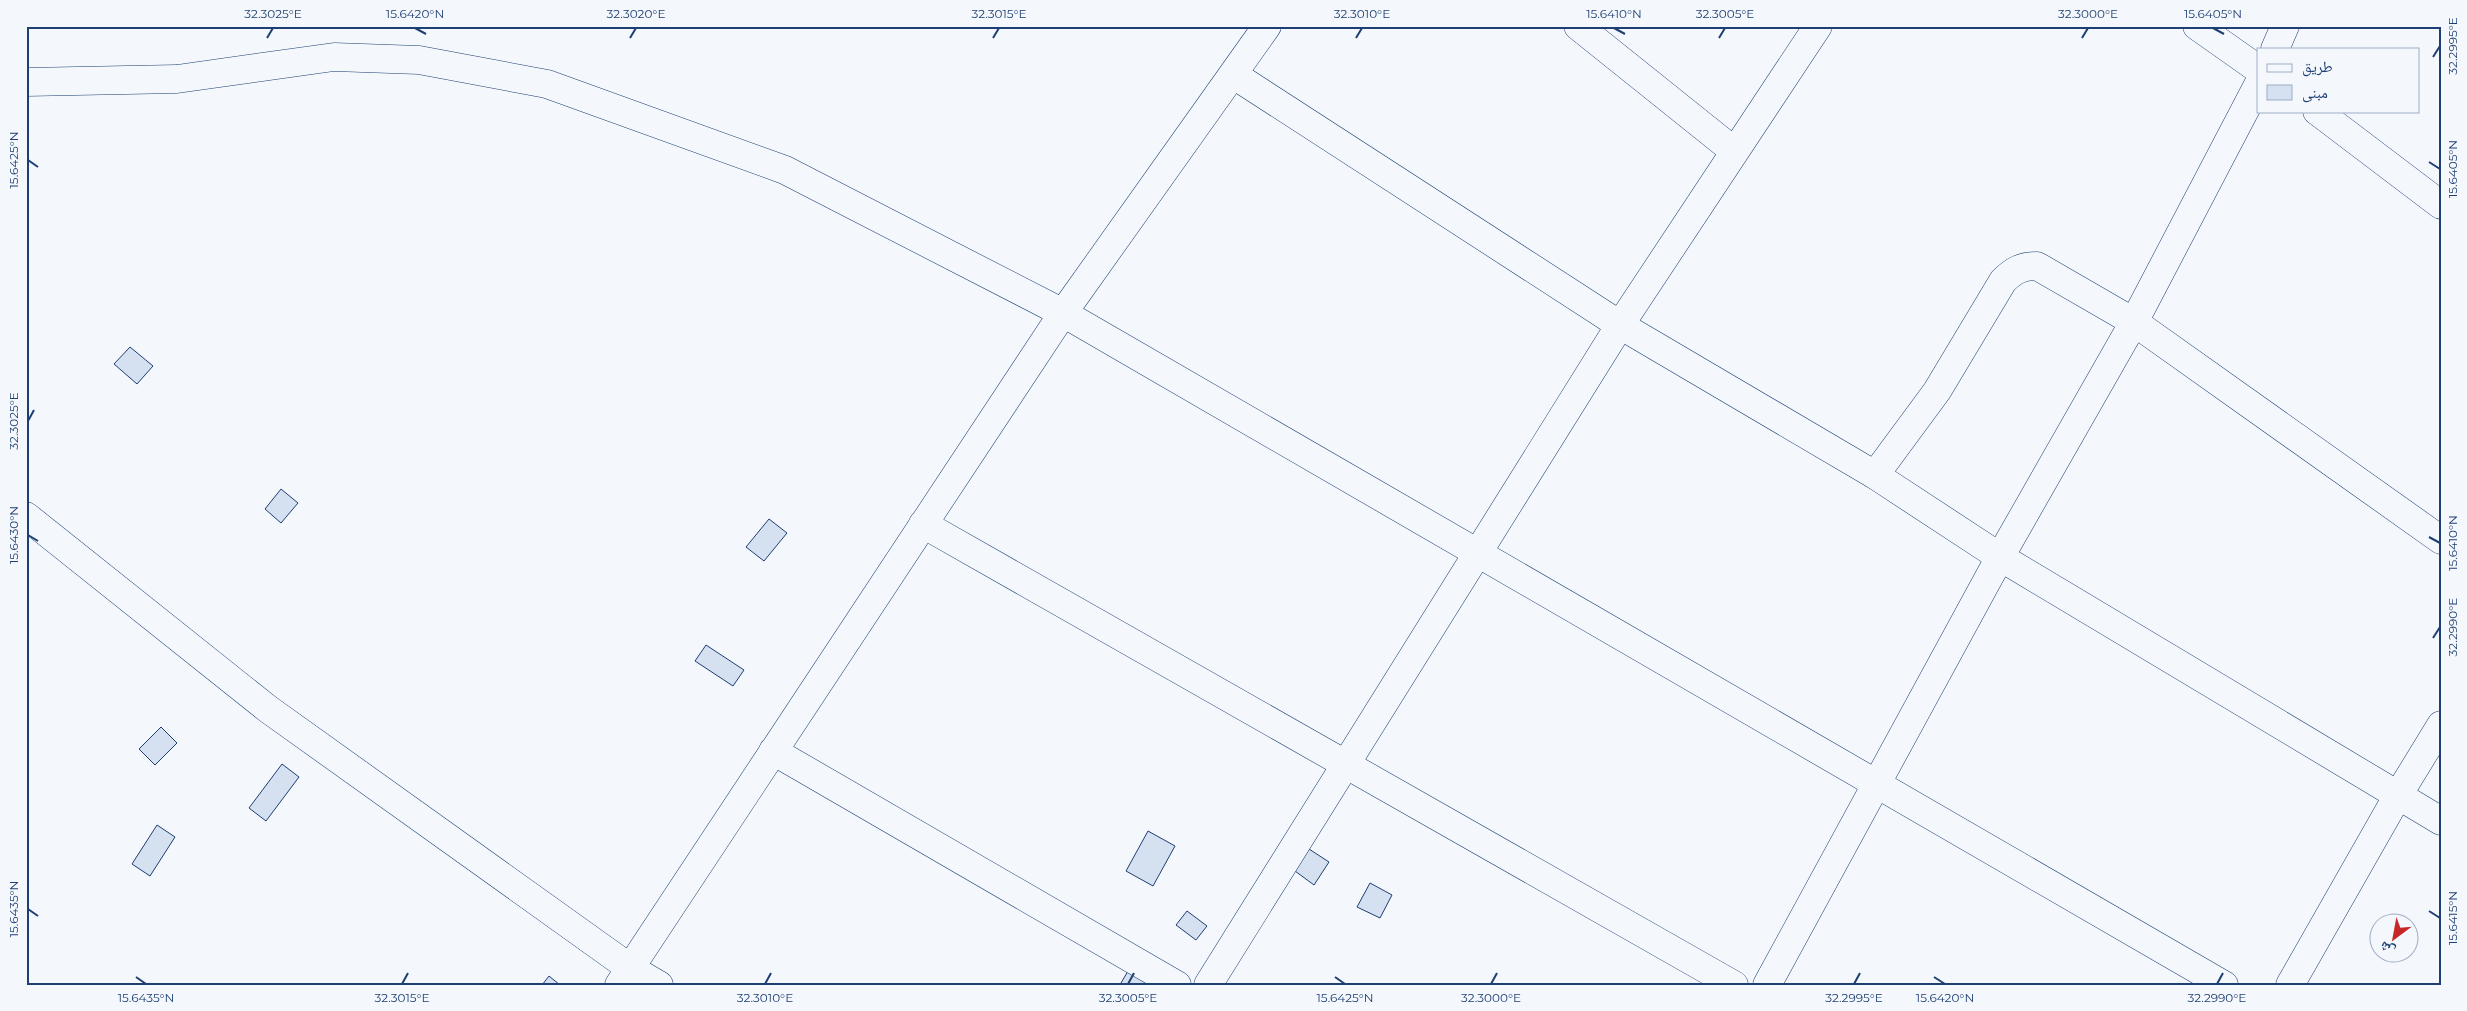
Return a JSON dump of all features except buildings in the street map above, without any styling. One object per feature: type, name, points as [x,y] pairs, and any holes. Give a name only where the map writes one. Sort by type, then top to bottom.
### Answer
[{"type":"street","points":[[624,976],[1062,313],[1234,75],[1267,26]]},
{"type":"street","points":[[1578,26],[1734,151]]},
{"type":"street","points":[[1208,985],[1620,325],[1818,26]]},
{"type":"street","points":[[2197,26],[2257,67]]},
{"type":"street","points":[[2275,48],[2285,26]]},
{"type":"street","points":[[26,82],[177,79],[334,57],[419,60],[547,84],[785,170],[1062,313],[2224,985]]},
{"type":"street","points":[[1234,75],[1620,325],[1875,475],[2000,557],[2397,797],[2441,821]]},
{"type":"street","points":[[1767,985],[2000,557],[2134,322],[2257,87]]},
{"type":"street","points":[[2317,112],[2441,205]]},
{"type":"street","points":[[1875,475],[1937,391],[2003,280],[2012,271],[2026,266],[2037,266],[2134,322],[2441,540]]},
{"type":"street","points":[[26,516],[268,709],[624,976],[659,985]]},
{"type":"street","points":[[923,524],[1734,985]]},
{"type":"street","points":[[2290,985],[2397,797],[2441,725]]},
{"type":"street","points":[[773,751],[1177,985]]}]
